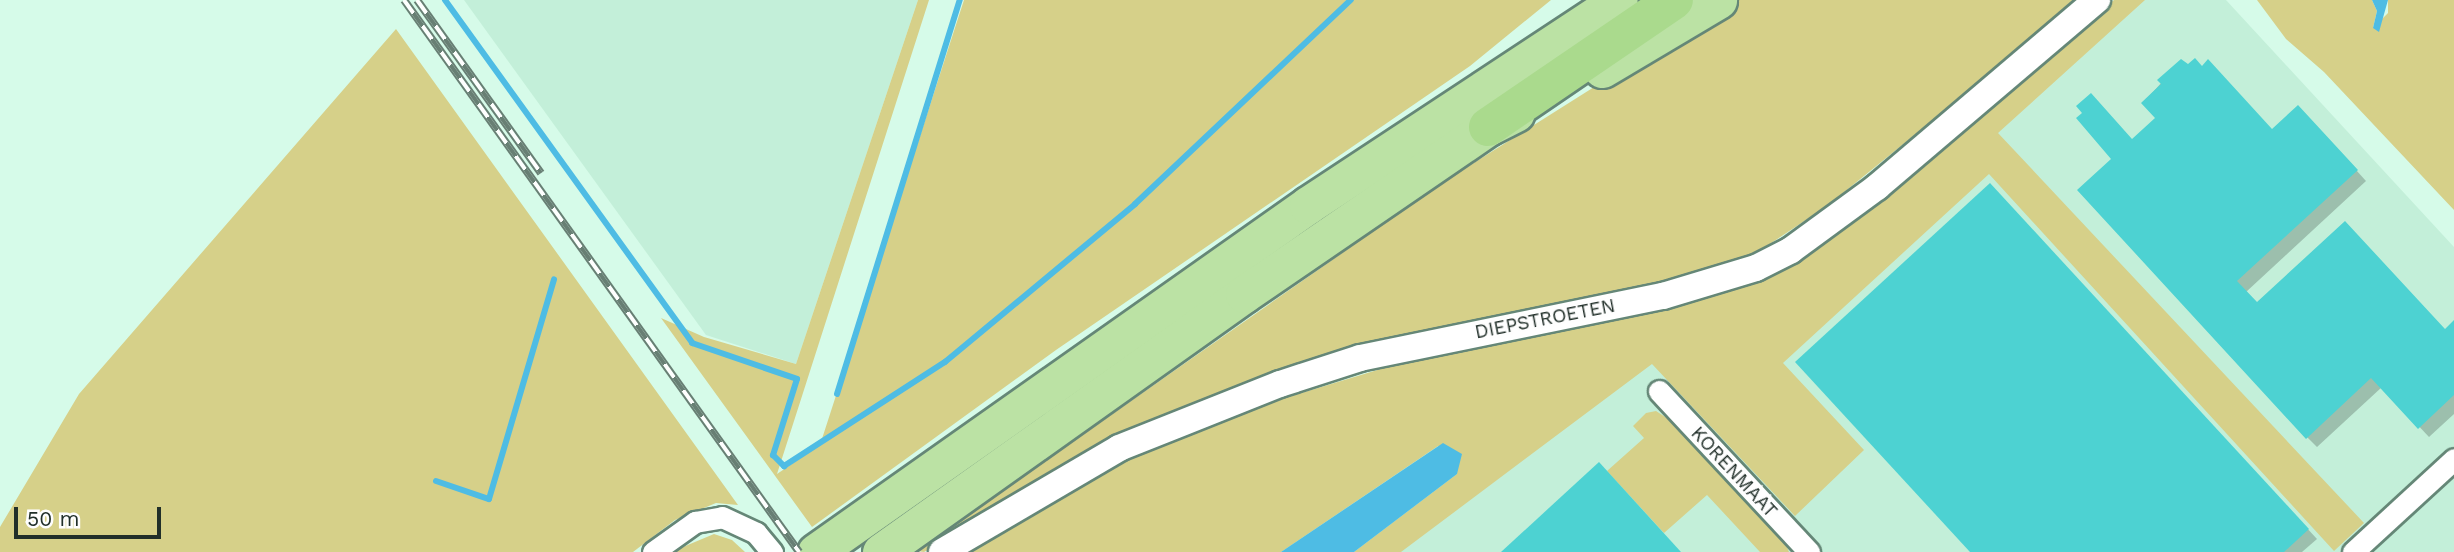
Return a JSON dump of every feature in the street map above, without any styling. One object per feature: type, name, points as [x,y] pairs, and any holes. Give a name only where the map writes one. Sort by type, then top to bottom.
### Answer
[{"type":"highway","points":[[816,552],[1308,205],[1619,0]]},
{"type":"highway","points":[[881,552],[1674,0]]},
{"type":"highway","points":[[1488,127],[1588,76],[1718,0]]},
{"type":"street","name":"DIEPSTROETEN","points":[[942,552],[1119,448],[1280,384],[1360,358],[1663,296],[1756,268],[1791,250],[1877,187],[2097,0]]},
{"type":"street","name":"KORENMAAT","points":[[1659,391],[1809,552]]},
{"type":"street","points":[[2353,552],[2454,459]]},
{"type":"street","points":[[653,552],[695,522],[722,517],[756,533],[772,552]]},
{"type":"shaded area","points":[[464,0],[918,0],[796,364],[706,335]]},
{"type":"shaded area","points":[[918,0],[929,0],[777,474],[820,445],[964,0],[1551,0],[1470,66],[1056,350],[812,527],[661,318],[704,337],[796,364]]},
{"type":"shaded area","points":[[1732,0],[2081,0],[1827,206],[1744,261],[1301,369],[1192,404],[1146,424],[924,552],[917,551],[1442,183]]},
{"type":"shaded area","points":[[2114,0],[2145,0],[1998,133],[2364,523],[2334,551],[1989,174],[1783,363],[1864,450],[1795,516],[1652,364],[1401,552],[1354,552],[1457,474],[1438,446],[1281,552],[968,552],[1121,461],[1235,413],[1417,358],[1671,306],[1740,287],[1800,259]]},
{"type":"shaded area","points":[[2121,0],[2226,0],[2454,247],[2454,552],[980,552],[1740,295]]},
{"type":"shaded area","points":[[2257,0],[2372,0],[2377,11],[2373,28],[2388,13],[2388,0],[2454,0],[2454,210],[2324,72],[2286,39]]},
{"type":"shaded area","points":[[396,29],[738,505],[716,503],[675,520],[633,552],[0,552],[0,527],[79,394]]},
{"type":"shaded area","points":[[1656,411],[1673,422],[1784,540],[1789,552],[1760,552],[1707,495],[1664,533],[1607,471],[1644,438],[1633,426],[1646,413]]},
{"type":"shaded area","points":[[714,534],[732,540],[745,552],[671,552]]},
{"type":"water","points":[[2372,0],[2388,0],[2379,32],[2373,28],[2377,11]]},
{"type":"water","points":[[1443,443],[1462,454],[1457,474],[1354,552],[1281,552]]},
{"type":"building","points":[[2195,58],[2202,66],[2208,59],[2272,129],[2298,105],[2358,170],[2237,281],[2257,302],[2345,221],[2445,329],[2454,320],[2454,395],[2418,429],[2371,378],[2306,439],[2077,190],[2111,159],[2076,118],[2082,113],[2076,106],[2091,93],[2132,139],[2155,118],[2141,103],[2161,84],[2157,80],[2181,59],[2188,64]]},
{"type":"building","points":[[1990,183],[2309,529],[2284,552],[1970,552],[1795,362]]},
{"type":"building","points":[[1599,462],[1681,552],[1501,552]]},
{"type":"waterway","points":[[445,0],[692,343],[797,379],[773,455],[784,466],[945,362],[1135,204],[1351,0]]},
{"type":"waterway","points":[[837,394],[960,0]]},
{"type":"waterway","points":[[436,481],[489,499],[554,279]]},
{"type":"railway","points":[[404,0],[799,552]]},
{"type":"railway","points":[[417,0],[541,173]]}]
